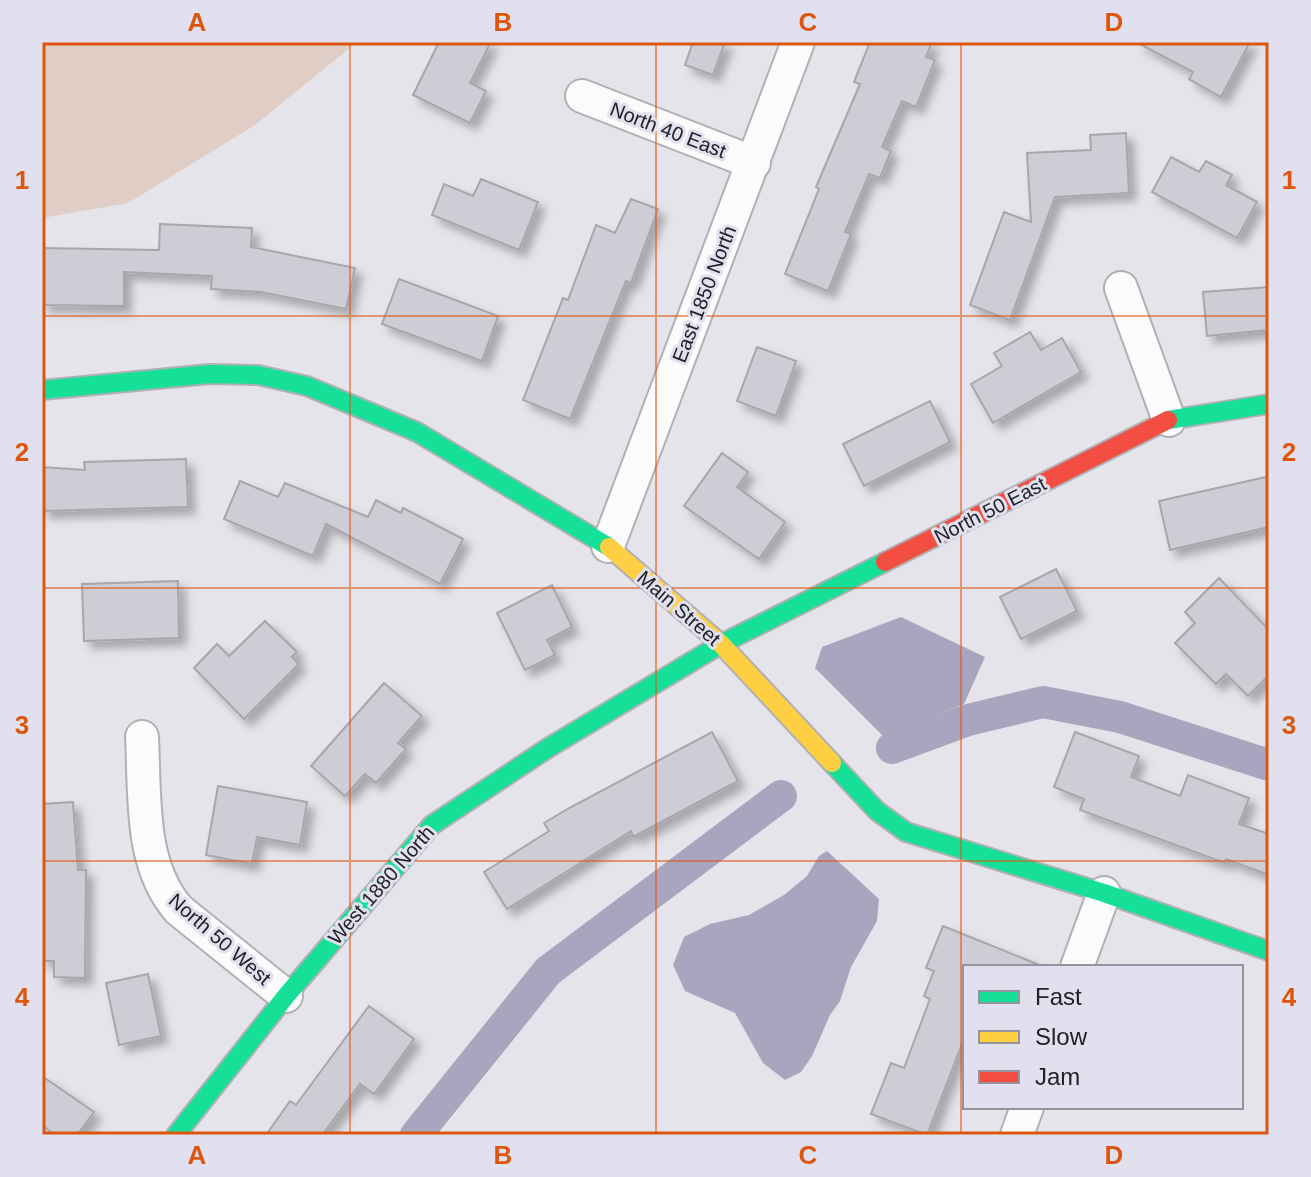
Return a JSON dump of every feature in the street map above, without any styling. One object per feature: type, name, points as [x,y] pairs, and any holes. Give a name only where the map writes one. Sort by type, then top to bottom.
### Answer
[{"type":"street","name":"East 1850 North","points":[[608,546],[798,42]]},
{"type":"street","name":"North 40 East","points":[[582,96],[754,163]]},
{"type":"street","points":[[1121,288],[1169,420]]},
{"type":"street","name":"Main Street","points":[[42,390],[210,374],[258,375],[307,386],[417,432],[608,546],[721,644],[877,811],[906,832],[1104,893],[1269,951]]},
{"type":"street","name":"North 50 East","points":[[721,644],[1169,420],[1269,404]]},
{"type":"street","name":"West 1880 North","points":[[176,1135],[286,996],[432,825],[548,748],[721,644]]},
{"type":"street","name":"North 50 West","points":[[142,737],[148,834],[154,869],[165,894],[179,910],[286,996]]},
{"type":"street","points":[[1078,965],[1104,893]]},
{"type":"street","points":[[1017,1135],[1026,1109]]},
{"type":"shaded area","points":[[42,42],[357,42],[255,125],[128,203],[42,218]]},
{"type":"water","points":[[901,617],[985,657],[964,704],[883,736],[815,668],[822,647]]},
{"type":"water","points":[[827,851],[879,899],[877,921],[851,967],[840,1001],[830,1015],[812,1056],[801,1072],[785,1080],[763,1063],[735,1013],[685,991],[673,965],[684,937],[710,924],[749,915],[784,895],[807,876],[819,856]]},
{"type":"building","points":[[439,42],[491,42],[470,83],[486,91],[470,123],[413,95]]},
{"type":"building","points":[[693,42],[725,42],[713,75],[685,65]]},
{"type":"building","points":[[870,42],[932,42],[926,57],[935,60],[916,107],[902,101],[882,147],[891,151],[880,178],[869,174],[845,232],[851,234],[828,291],[785,274],[819,189],[816,187],[860,84],[854,82]]},
{"type":"building","points":[[1136,42],[1250,42],[1221,97],[1189,79],[1193,72]]},
{"type":"building","points":[[1126,133],[1129,193],[1055,197],[1010,320],[970,305],[1004,212],[1031,222],[1027,153],[1091,150],[1090,135]]},
{"type":"building","points":[[1171,157],[1199,172],[1206,161],[1232,175],[1226,185],[1257,202],[1237,238],[1152,192]]},
{"type":"building","points":[[481,179],[538,202],[519,250],[432,215],[444,184],[473,196]]},
{"type":"building","points":[[631,199],[658,209],[631,283],[626,281],[570,419],[523,400],[563,298],[568,300],[596,225],[615,233]]},
{"type":"building","points":[[160,224],[252,228],[251,247],[355,268],[346,309],[261,292],[211,289],[212,276],[124,272],[124,306],[42,305],[42,248],[159,250]]},
{"type":"building","points":[[399,279],[498,316],[482,361],[382,324]]},
{"type":"building","points":[[1269,287],[1269,330],[1207,336],[1203,292]]},
{"type":"building","points":[[1030,332],[1041,350],[1062,338],[1081,372],[993,423],[971,384],[1002,366],[994,353]]},
{"type":"building","points":[[757,347],[796,361],[776,416],[737,401]]},
{"type":"building","points":[[930,401],[950,442],[864,486],[843,444]]},
{"type":"building","points":[[722,453],[748,472],[737,487],[785,522],[759,559],[684,506]]},
{"type":"building","points":[[186,459],[188,507],[42,511],[42,467],[85,470],[84,462]]},
{"type":"building","points":[[1266,477],[1269,527],[1170,550],[1159,501]]},
{"type":"building","points":[[240,481],[278,497],[285,483],[368,517],[376,500],[401,513],[403,508],[463,539],[440,584],[326,524],[313,556],[224,519]]},
{"type":"building","points":[[1056,569],[1077,611],[1021,639],[1000,597]]},
{"type":"building","points":[[1219,578],[1269,630],[1269,675],[1248,696],[1226,674],[1216,684],[1175,643],[1195,623],[1185,612]]},
{"type":"building","points":[[178,581],[179,638],[84,641],[82,584]]},
{"type":"building","points":[[552,585],[572,627],[547,640],[555,655],[525,670],[497,613]]},
{"type":"building","points":[[265,621],[297,652],[292,657],[299,664],[244,719],[194,668],[217,644],[229,656]]},
{"type":"building","points":[[384,683],[422,716],[398,743],[406,749],[376,783],[365,774],[345,796],[311,766]]},
{"type":"building","points":[[712,732],[738,781],[633,837],[631,831],[507,909],[484,872],[549,831],[544,823]]},
{"type":"building","points":[[1075,732],[1139,756],[1131,777],[1180,796],[1188,775],[1249,798],[1239,824],[1269,834],[1269,875],[1226,859],[1225,863],[1080,810],[1084,799],[1054,787]]},
{"type":"building","points":[[218,786],[307,802],[300,845],[257,837],[252,864],[206,855]]},
{"type":"building","points":[[73,802],[78,870],[86,870],[85,978],[54,977],[54,961],[42,961],[42,804]]},
{"type":"building","points":[[943,926],[1040,965],[963,965],[963,1041],[927,1135],[871,1114],[891,1063],[904,1068],[930,999],[924,996],[934,971],[926,968]]},
{"type":"building","points":[[148,974],[161,1036],[119,1045],[106,983]]},
{"type":"building","points":[[369,1006],[414,1039],[374,1094],[360,1084],[322,1135],[266,1135],[290,1101],[296,1105]]},
{"type":"building","points":[[42,1076],[94,1112],[77,1135],[55,1135],[42,1125]]},
{"type":"waterway","points":[[892,748],[968,720],[1043,702],[1120,717],[1269,765]]},
{"type":"waterway","points":[[416,1135],[548,971],[781,796]]},
{"type":"traffic: fast","points":[[42,390],[210,374],[258,375],[307,386],[417,432],[609,547]]},
{"type":"traffic: fast","points":[[1168,420],[1269,404]]},
{"type":"traffic: fast","points":[[176,1135],[286,996],[432,825],[548,748],[721,644],[885,562]]},
{"type":"traffic: fast","points":[[832,763],[877,811],[906,832],[1104,893],[1269,951]]},
{"type":"traffic: slow","points":[[609,547],[721,644],[832,763]]},
{"type":"traffic: jam","points":[[885,562],[1168,420]]}]
